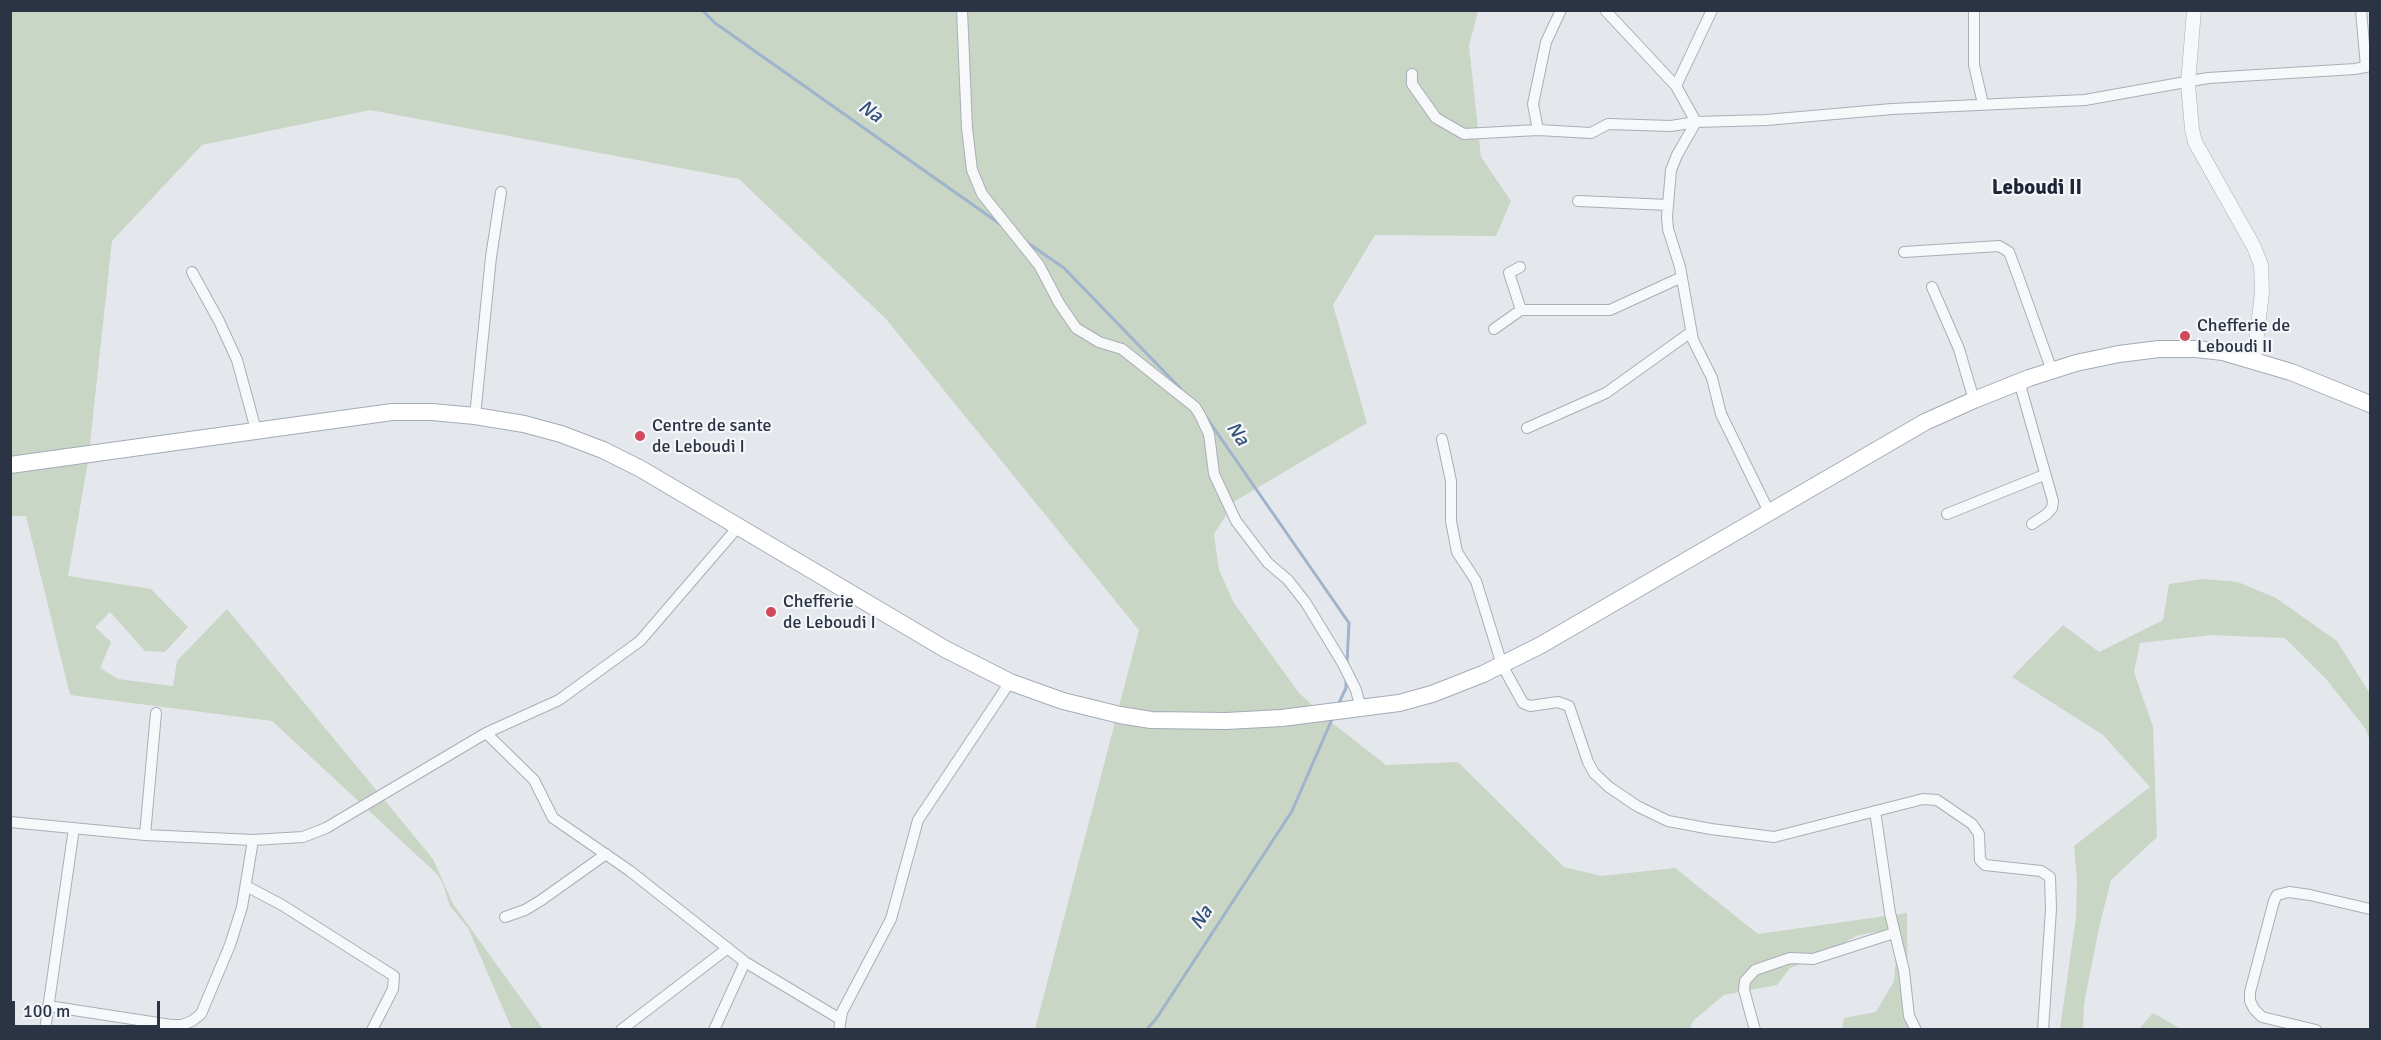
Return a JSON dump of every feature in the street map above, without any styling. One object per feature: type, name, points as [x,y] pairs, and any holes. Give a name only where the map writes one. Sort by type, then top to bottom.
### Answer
[{"type":"main road","points":[[10,465],[392,412],[432,412],[475,416],[552,431],[603,450],[641,469],[945,649],[1010,682],[1063,701],[1151,720],[1259,720],[1399,703],[1432,694],[1502,664],[1541,645],[1925,423],[1974,399],[2052,371],[2119,354],[2159,349],[2196,349],[2223,352],[2254,360],[2291,372],[2370,404]]},
{"type":"street","points":[[962,10],[967,128],[972,170],[982,194],[1039,265],[1059,303],[1076,328],[1100,342],[1122,349],[1195,407],[1209,434],[1215,474],[1236,521],[1268,563],[1288,579],[1306,603],[1343,664],[1356,690],[1361,709]]},
{"type":"street","points":[[1538,130],[1533,104],[1546,42],[1561,10]]},
{"type":"street","points":[[1605,10],[1676,86],[1696,122]]},
{"type":"street","points":[[1676,86],[1712,10]]},
{"type":"street","points":[[1974,10],[1974,65],[1983,104]]},
{"type":"street","points":[[2194,10],[2188,84],[2195,142],[2254,247],[2261,265],[2262,292],[2254,360]]},
{"type":"street","points":[[1412,74],[1412,84],[1436,118],[1464,134],[1538,130],[1592,133],[1608,124],[1671,126],[1696,122],[1766,120],[1983,104],[2085,100],[2188,84],[2208,78],[2368,67],[2361,10]]},
{"type":"street","points":[[1696,122],[1673,163],[1668,205],[1668,229],[1682,278],[1691,332],[1712,378],[1721,414],[1769,512]]},
{"type":"street","points":[[475,416],[491,257],[501,192]]},
{"type":"street","points":[[1578,201],[1668,205]]},
{"type":"street","points":[[1904,252],[1999,246],[2008,252],[2052,371]]},
{"type":"street","points":[[1520,267],[1509,273],[1521,310]]},
{"type":"street","points":[[192,273],[219,321],[237,360],[256,430]]},
{"type":"street","points":[[1494,329],[1521,310],[1610,310],[1682,278]]},
{"type":"street","points":[[1932,287],[1959,349],[1974,399]]},
{"type":"street","points":[[1527,428],[1606,393],[1691,332]]},
{"type":"street","points":[[2019,381],[2053,501],[2052,508],[2047,514],[2032,524]]},
{"type":"street","points":[[1442,440],[1451,481],[1452,521],[1457,552],[1476,581],[1502,664],[1523,703],[1527,705],[1558,702],[1569,706],[1594,773],[1609,787],[1652,816],[1711,830],[1774,837],[1923,799],[1937,800],[1972,824],[1979,834],[1978,855],[1985,865],[2041,872],[2050,877],[2051,909],[2043,1029]]},
{"type":"street","points":[[1947,514],[2044,475]]},
{"type":"street","points":[[10,822],[146,835],[253,840],[303,837],[326,828],[486,733],[559,700],[640,641],[738,527]]},
{"type":"street","points":[[486,733],[534,780],[553,818],[574,835],[606,854],[745,962],[840,1024],[842,1012],[891,919],[918,820],[1010,682]]},
{"type":"street","points":[[146,835],[156,713]]},
{"type":"street","points":[[1875,811],[1894,933],[1906,982],[1909,1016],[1916,1029]]},
{"type":"street","points":[[45,1029],[74,828]]},
{"type":"street","points":[[48,1006],[152,1026],[182,1025],[201,1014],[230,945],[242,907],[253,840]]},
{"type":"street","points":[[505,917],[525,910],[540,901],[606,854]]},
{"type":"street","points":[[246,886],[282,904],[394,976],[393,989],[372,1029]]},
{"type":"street","points":[[2316,1029],[2262,1017],[2250,1001],[2250,992],[2274,901],[2277,895],[2289,892],[2370,909]]},
{"type":"street","points":[[1755,1029],[1744,990],[1745,981],[1755,970],[1790,958],[1813,959],[1894,933]]},
{"type":"street","points":[[621,1029],[728,948]]},
{"type":"street","points":[[714,1029],[745,962]]},
{"type":"green space","points":[[11,11],[1478,11],[1469,46],[1481,157],[1511,201],[1496,236],[1375,235],[1333,305],[1367,423],[1235,501],[1214,534],[1219,570],[1234,603],[1299,693],[1326,718],[1386,765],[1458,762],[1564,867],[1601,876],[1675,868],[1758,934],[1907,913],[1908,1029],[1842,1029],[1844,1018],[1876,1012],[1894,981],[1897,946],[1895,933],[1874,932],[1856,936],[1819,957],[1790,968],[1777,985],[1724,995],[1693,1021],[1690,1029],[1035,1029],[1139,630],[886,319],[739,179],[370,110],[202,145],[112,241],[88,462],[68,576],[151,589],[188,627],[165,652],[145,651],[110,612],[95,627],[111,642],[100,668],[118,679],[173,686],[177,661],[227,609],[433,859],[453,904],[543,1029],[512,1029],[468,928],[450,906],[443,884],[436,873],[272,721],[70,695],[26,516],[11,516]]},
{"type":"green space","points":[[2203,579],[2238,582],[2276,598],[2337,641],[2370,694],[2370,741],[2365,728],[2326,679],[2285,638],[2211,635],[2140,643],[2134,672],[2153,727],[2157,837],[2111,880],[2084,1004],[2083,1029],[2060,1029],[2076,917],[2077,880],[2074,846],[2150,787],[2103,735],[2012,677],[2063,625],[2099,652],[2163,620],[2169,584]]},
{"type":"green space","points":[[2153,1013],[2181,1029],[2139,1029]]},
{"type":"waterway","name":"Na","points":[[702,10],[715,23],[1000,224]]},
{"type":"waterway","name":"Na","points":[[1025,241],[1064,268],[1181,389]]},
{"type":"waterway","name":"Na","points":[[1204,414],[1349,623],[1347,662]]},
{"type":"waterway","name":"Na","points":[[1338,705],[1346,688],[1346,677]]},
{"type":"waterway","name":"Na","points":[[1146,1030],[1156,1019],[1292,811],[1333,717]]},
{"type":"place","name":"Chefferie de Leboudi II","points":[[2185,336]]},
{"type":"place","name":"Centre de sante de Leboudi I","points":[[640,436]]},
{"type":"place","name":"Chefferie de Leboudi I","points":[[771,612]]},
{"type":"district","name":"Leboudi II","points":[[2037,188]]}]
